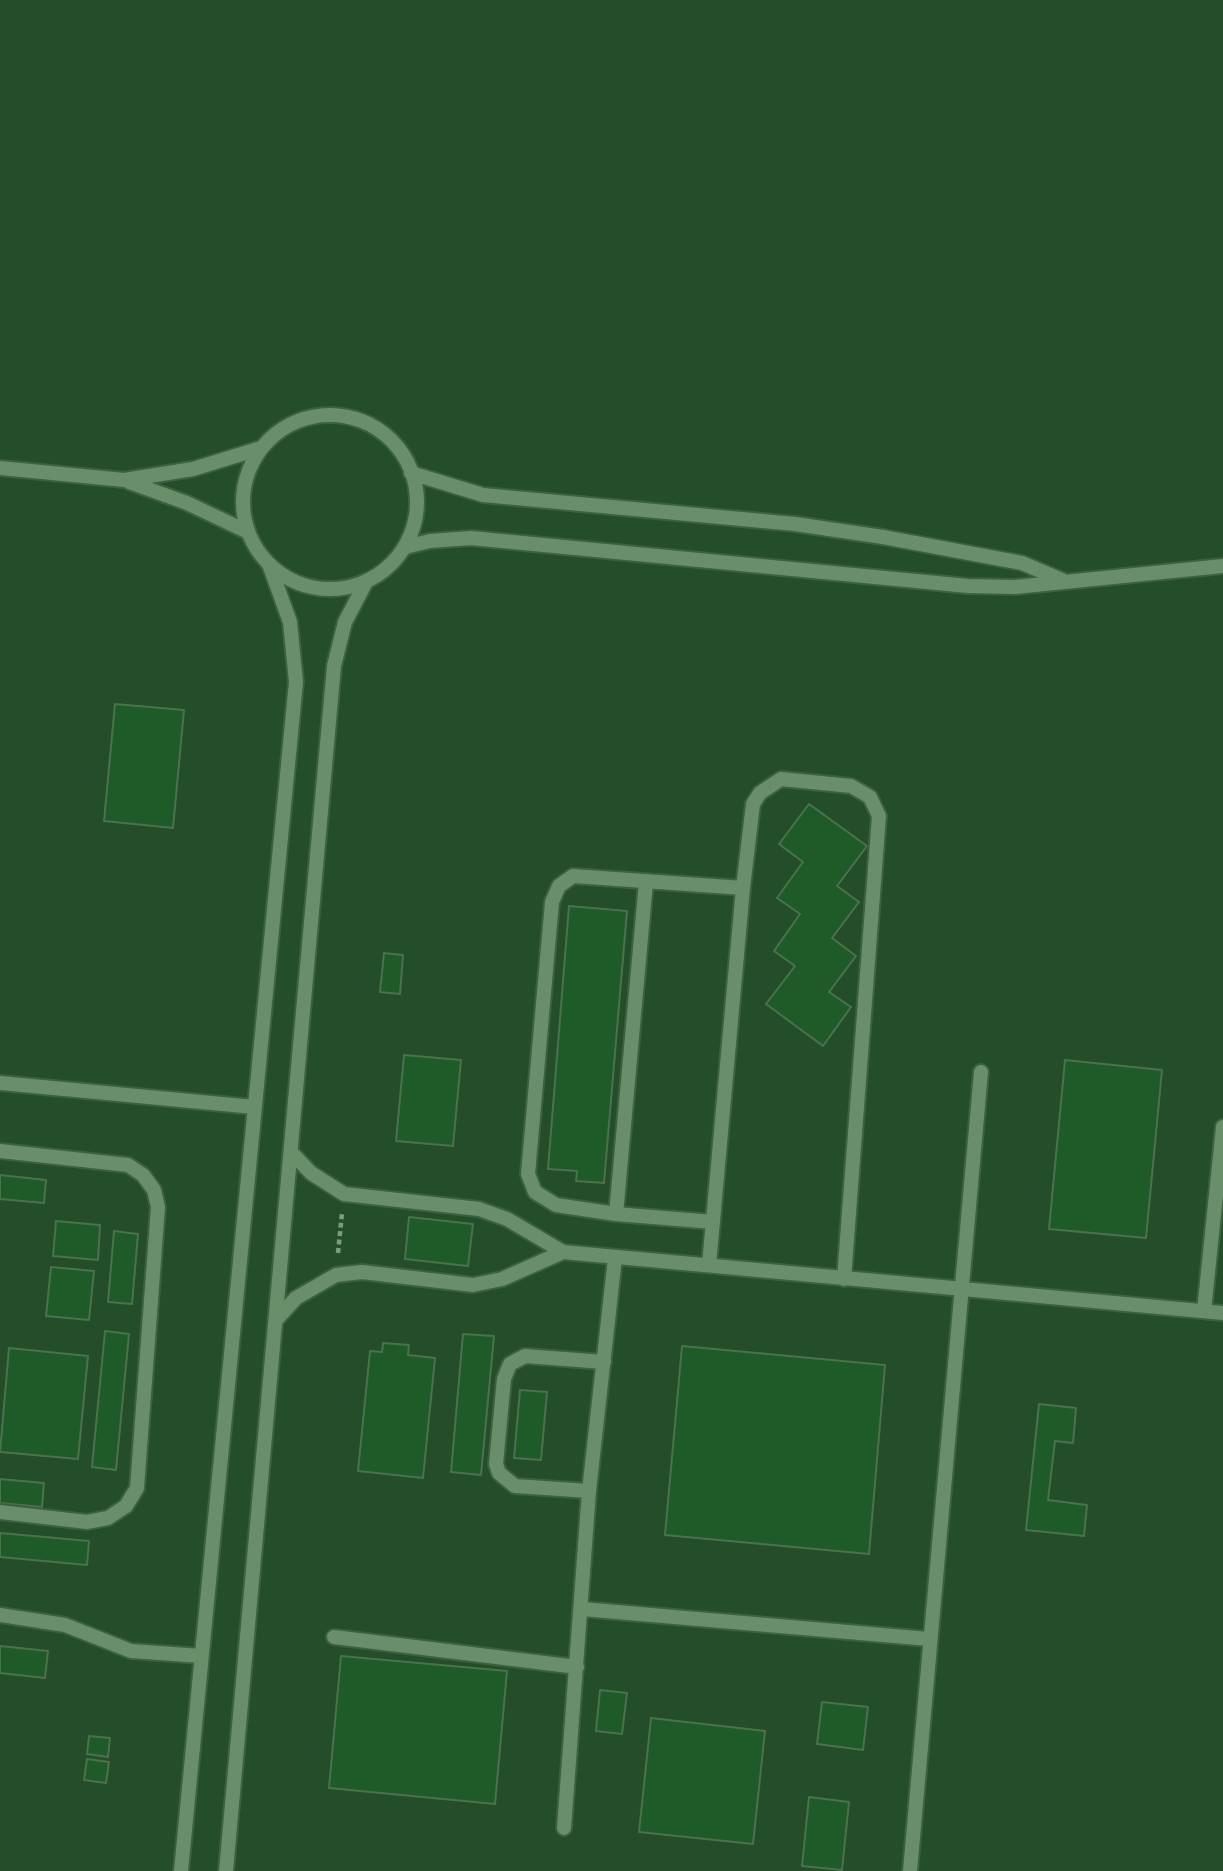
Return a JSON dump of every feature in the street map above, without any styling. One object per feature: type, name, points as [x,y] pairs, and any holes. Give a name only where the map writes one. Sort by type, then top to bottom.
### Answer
[{"type":"lane","points":[[0,468],[124,480],[194,469],[261,448],[289,425],[324,415],[343,416],[377,430],[403,456],[411,472],[416,511],[405,547],[387,567],[366,582],[341,588],[315,588],[298,583],[269,565]]},
{"type":"lane","points":[[181,1871],[296,682],[290,622],[269,565],[248,532],[242,498],[245,480],[261,448]]},
{"type":"lane","points":[[411,472],[446,486],[482,495],[729,517],[850,532],[1022,563],[1063,580]]},
{"type":"lane","points":[[124,480],[187,503],[248,532]]},
{"type":"lane","points":[[405,547],[430,541],[471,538],[968,586],[1015,587],[1063,580],[1223,566]]},
{"type":"lane","points":[[226,1871],[334,666],[345,622],[366,582]]},
{"type":"lane","points":[[709,1265],[753,804],[769,785],[781,779],[851,786],[862,789],[877,805],[879,827],[844,1279]]},
{"type":"lane","points":[[713,1222],[616,1214],[556,1205],[535,1192],[528,1174],[552,902],[559,886],[573,876],[743,888]]},
{"type":"lane","points":[[616,1214],[646,881]]},
{"type":"lane","points":[[909,1871],[981,1072]]},
{"type":"lane","points":[[0,1083],[254,1107]]},
{"type":"lane","points":[[1204,1311],[1223,1128]]},
{"type":"lane","points":[[0,1151],[128,1165],[143,1175],[154,1190],[159,1208],[137,1488],[126,1506],[108,1518],[87,1522],[0,1512]]},
{"type":"lane","points":[[291,1152],[311,1173],[344,1194],[479,1209],[507,1219],[563,1252],[1223,1313]]},
{"type":"lane","points":[[275,1321],[296,1298],[335,1275],[362,1272],[481,1284],[563,1252]]},
{"type":"lane","points":[[564,1829],[589,1491],[615,1258]]},
{"type":"lane","points":[[589,1491],[515,1486],[499,1473],[496,1464],[504,1379],[510,1364],[525,1356],[604,1362]]},
{"type":"lane","points":[[582,1609],[929,1639]]},
{"type":"lane","points":[[0,1615],[65,1625],[131,1651],[201,1656]]},
{"type":"lane","points":[[334,1637],[577,1667]]},
{"type":"path","points":[[335,1275],[344,1194]]},
{"type":"shaded area","points":[[0,0],[1223,0],[1223,1871],[0,1871]]},
{"type":"building","points":[[115,704],[184,710],[173,828],[104,821]]},
{"type":"building","points":[[809,804],[867,846],[837,886],[859,902],[832,938],[856,956],[829,992],[851,1007],[823,1046],[766,1004],[795,966],[774,951],[800,914],[777,898],[803,862],[779,844]]},
{"type":"building","points":[[569,906],[627,911],[604,1183],[576,1181],[577,1171],[548,1169]]},
{"type":"building","points":[[384,953],[403,955],[400,994],[380,992]]},
{"type":"building","points":[[404,1055],[461,1060],[453,1146],[396,1141]]},
{"type":"building","points":[[1065,1060],[1162,1070],[1146,1238],[1049,1229]]},
{"type":"building","points":[[0,1175],[46,1180],[44,1203],[0,1199]]},
{"type":"building","points":[[409,1217],[473,1224],[468,1266],[405,1259]]},
{"type":"building","points":[[56,1221],[100,1225],[98,1260],[53,1256]]},
{"type":"building","points":[[114,1231],[138,1234],[132,1304],[108,1302]]},
{"type":"building","points":[[51,1267],[94,1271],[89,1320],[46,1316]]},
{"type":"building","points":[[105,1331],[129,1334],[116,1470],[92,1467]]},
{"type":"building","points":[[463,1334],[494,1336],[481,1475],[451,1472]]},
{"type":"building","points":[[383,1343],[409,1345],[408,1355],[435,1358],[423,1478],[358,1471],[370,1351],[382,1352]]},
{"type":"building","points":[[682,1346],[885,1365],[869,1554],[665,1535]]},
{"type":"building","points":[[9,1348],[88,1356],[78,1459],[0,1452]]},
{"type":"building","points":[[520,1390],[547,1392],[541,1460],[514,1458]]},
{"type":"building","points":[[1039,1404],[1076,1408],[1073,1443],[1055,1441],[1048,1500],[1087,1505],[1084,1536],[1026,1530]]},
{"type":"building","points":[[0,1479],[44,1483],[42,1507],[0,1503]]},
{"type":"building","points":[[0,1533],[89,1541],[87,1565],[0,1557]]},
{"type":"building","points":[[0,1646],[48,1651],[45,1678],[0,1673]]},
{"type":"building","points":[[341,1656],[507,1671],[495,1804],[329,1788]]},
{"type":"building","points":[[600,1690],[627,1693],[622,1734],[596,1731]]},
{"type":"building","points":[[822,1702],[868,1707],[863,1750],[817,1744]]},
{"type":"building","points":[[651,1718],[765,1731],[753,1844],[639,1832]]},
{"type":"building","points":[[89,1736],[110,1738],[108,1757],[87,1754]]},
{"type":"building","points":[[87,1759],[109,1762],[106,1783],[84,1780]]},
{"type":"building","points":[[809,1797],[849,1802],[842,1870],[802,1866]]}]
